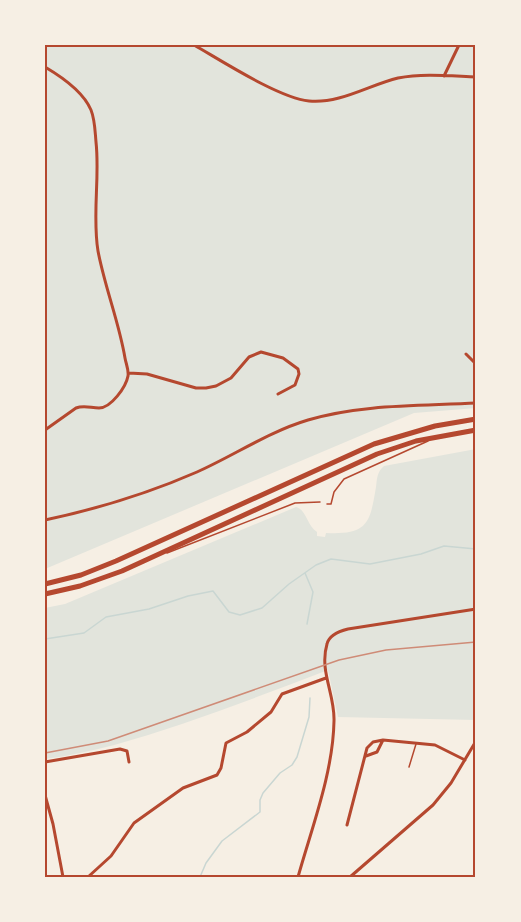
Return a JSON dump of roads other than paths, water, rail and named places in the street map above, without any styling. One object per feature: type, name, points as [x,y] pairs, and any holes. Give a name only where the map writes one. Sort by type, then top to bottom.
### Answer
[{"type":"highway","points":[[45,584],[124,558],[374,444],[435,426],[476,419]]},
{"type":"highway","points":[[45,594],[80,586],[141,563],[357,462],[396,447],[436,436],[476,430]]},
{"type":"street","points":[[194,45],[292,97],[311,102],[331,100],[401,78],[476,77]]},
{"type":"street","points":[[444,76],[459,45]]},
{"type":"street","points":[[45,67],[66,81],[85,99],[95,122],[98,184],[96,238],[102,272],[121,332],[129,373],[122,389],[106,406],[100,408],[81,406],[45,430]]},
{"type":"street","points":[[129,373],[155,376],[196,388],[206,388],[216,386],[231,378],[249,357],[261,352],[283,358],[298,369],[299,374],[295,385],[278,394]]},
{"type":"street","points":[[466,354],[476,364]]},
{"type":"street","points":[[45,510],[45,520],[105,506],[183,478],[279,430],[310,420],[375,409],[476,403]]},
{"type":"street","points":[[298,877],[324,782],[333,733],[334,712],[324,671],[326,645],[333,635],[348,629],[476,609]]},
{"type":"street","points":[[88,877],[111,856],[134,823],[183,788],[217,775],[221,768],[226,742],[247,732],[271,712],[282,694],[326,678]]},
{"type":"street","points":[[365,757],[377,752],[383,740]]},
{"type":"street","points":[[347,825],[369,744],[383,740],[439,746],[465,760]]},
{"type":"street","points":[[350,877],[433,805],[451,783],[476,741]]},
{"type":"street","points":[[45,762],[120,749],[127,751],[129,762]]},
{"type":"street","points":[[45,795],[63,877]]},
{"type":"lane","points":[[327,504],[330,504],[334,492],[344,478],[417,448],[436,436]]},
{"type":"lane","points":[[141,563],[295,503],[320,502]]},
{"type":"lane","points":[[409,767],[416,743]]},
{"type":"waterway","points":[[45,639],[84,633],[106,617],[149,609],[188,596],[213,591],[229,612],[240,615],[262,608],[289,584],[316,565],[331,559],[370,564],[421,554],[444,546],[476,549]]},
{"type":"waterway","points":[[305,573],[313,592],[307,624]]},
{"type":"waterway","points":[[200,877],[206,863],[222,841],[260,812],[260,800],[263,793],[280,773],[292,765],[297,757],[309,717],[310,698]]},
{"type":"railway","points":[[45,753],[108,741],[339,660],[386,650],[476,642]]}]
